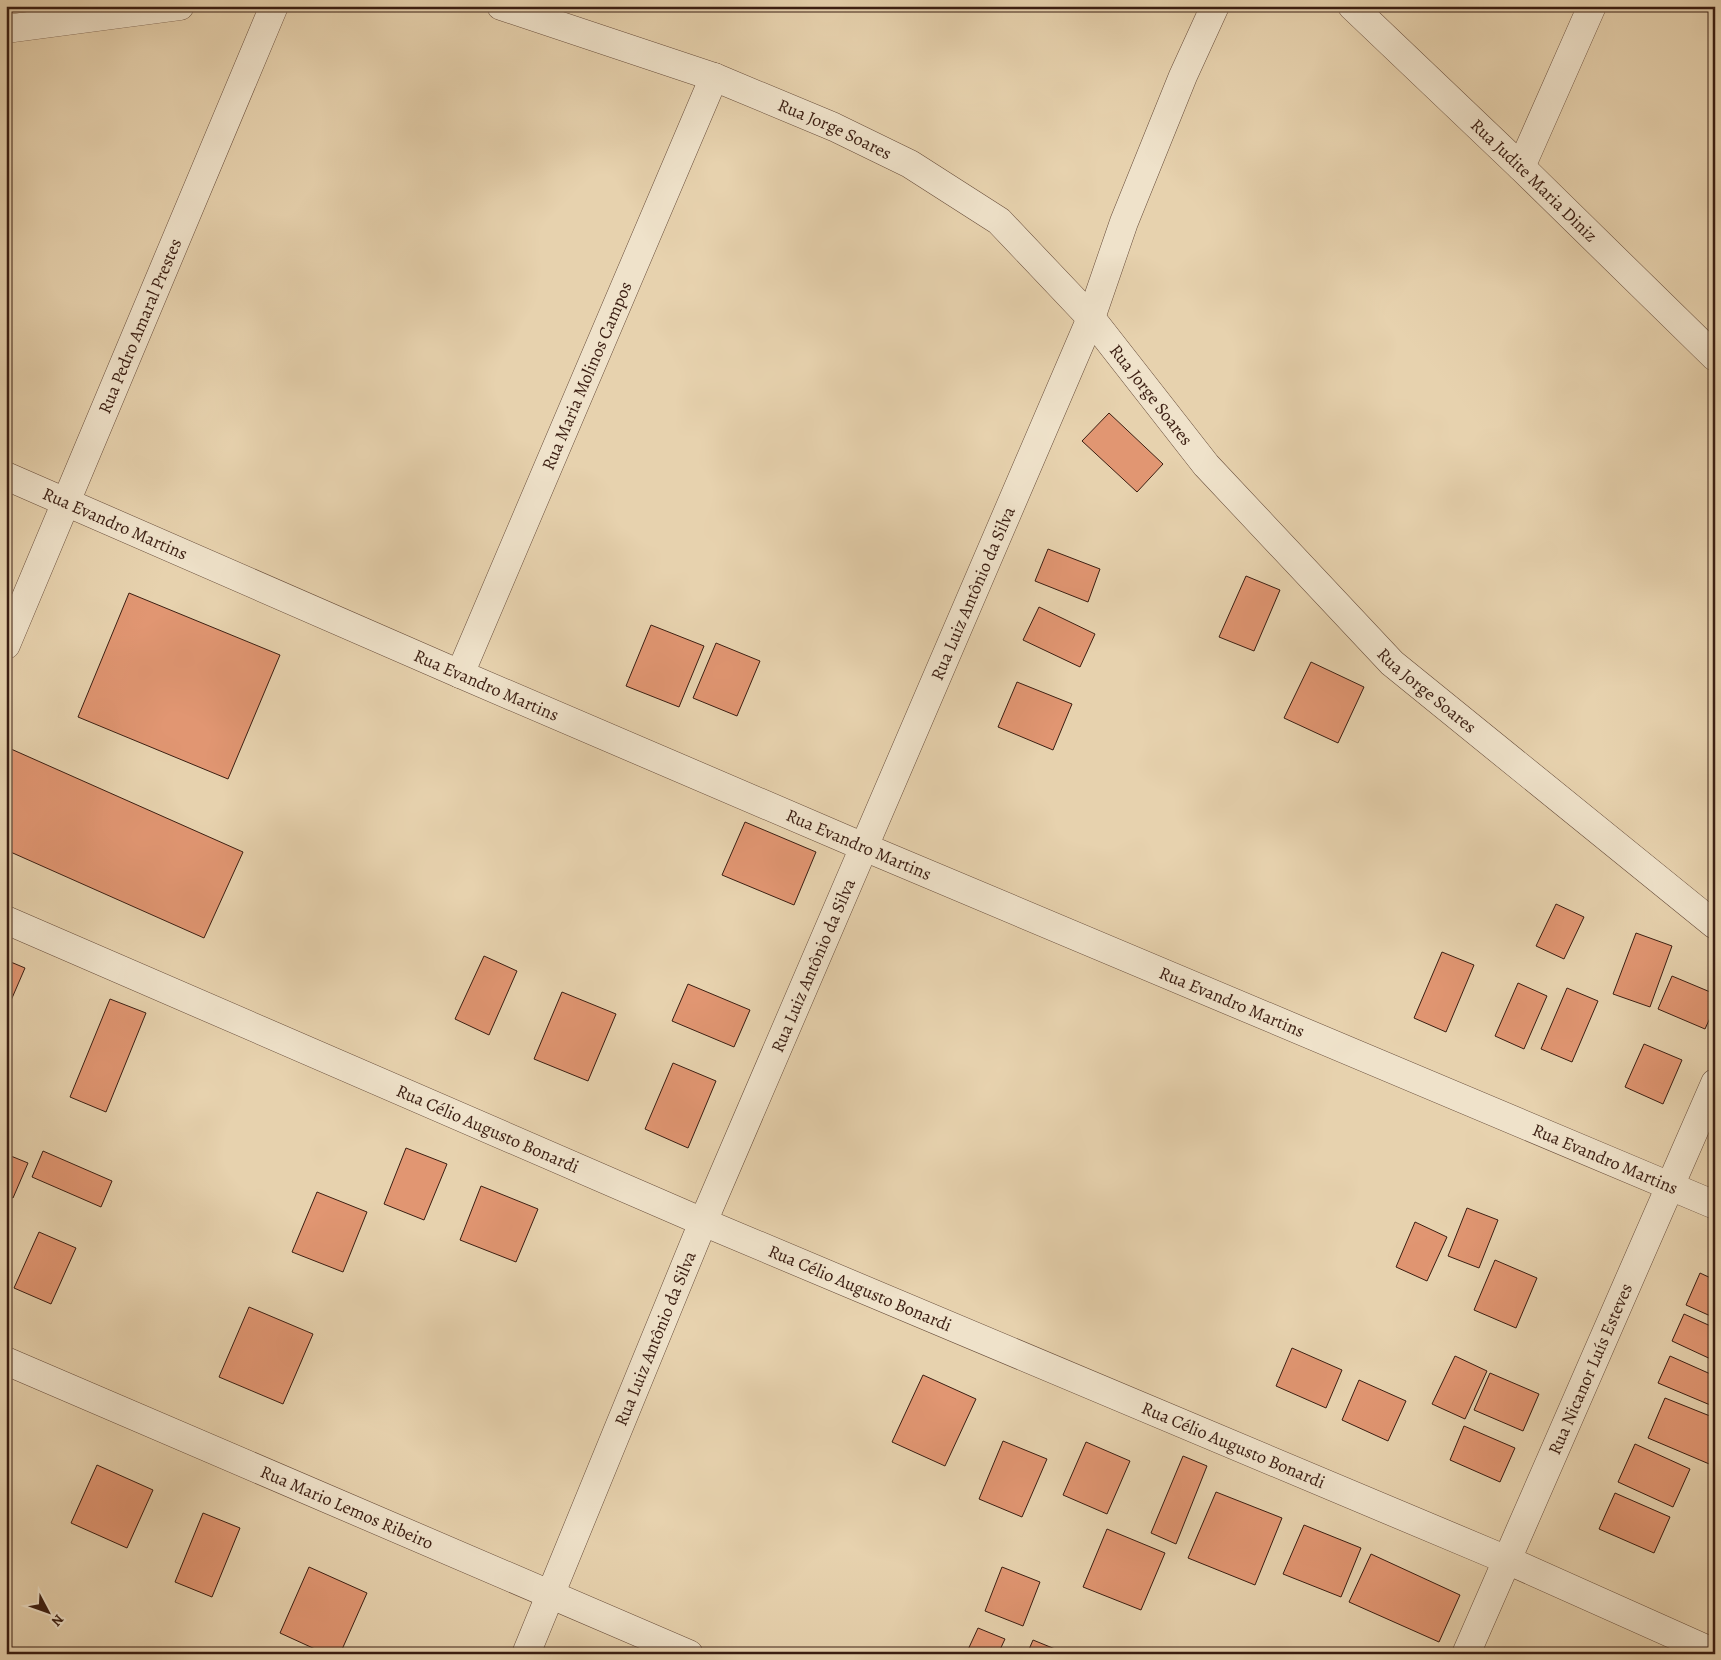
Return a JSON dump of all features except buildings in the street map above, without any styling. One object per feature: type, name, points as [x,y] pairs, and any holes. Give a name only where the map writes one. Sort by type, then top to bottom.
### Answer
[{"type":"street","points":[[6,29],[180,6]]},
{"type":"street","name":"Rua Pedro Amaral Prestes","points":[[6,645],[274,6]]},
{"type":"street","name":"Rua Jorge Soares","points":[[500,6],[714,77],[834,127],[910,164],[999,221],[1091,318],[1206,465],[1392,663],[1715,925]]},
{"type":"street","name":"Rua Luiz Antônio da Silva","points":[[526,1654],[702,1222],[1091,318],[1124,222],[1183,76],[1215,6]]},
{"type":"street","name":"Rua Judite Maria Diniz","points":[[1352,6],[1715,357]]},
{"type":"street","points":[[1521,168],[1592,6]]},
{"type":"street","name":"Rua Maria Molinos Campos","points":[[460,674],[714,77]]},
{"type":"street","name":"Rua Evandro Martins","points":[[6,476],[460,674],[864,847],[1715,1205]]},
{"type":"street","name":"Rua Célio Augusto Bonardi","points":[[6,920],[702,1222],[1507,1560],[1715,1653]]},
{"type":"street","name":"Rua Nicanor Luís Esteves","points":[[1466,1654],[1715,1083]]},
{"type":"street","name":"Rua Mario Lemos Ribeiro","points":[[6,1361],[551,1593],[689,1654]]}]
